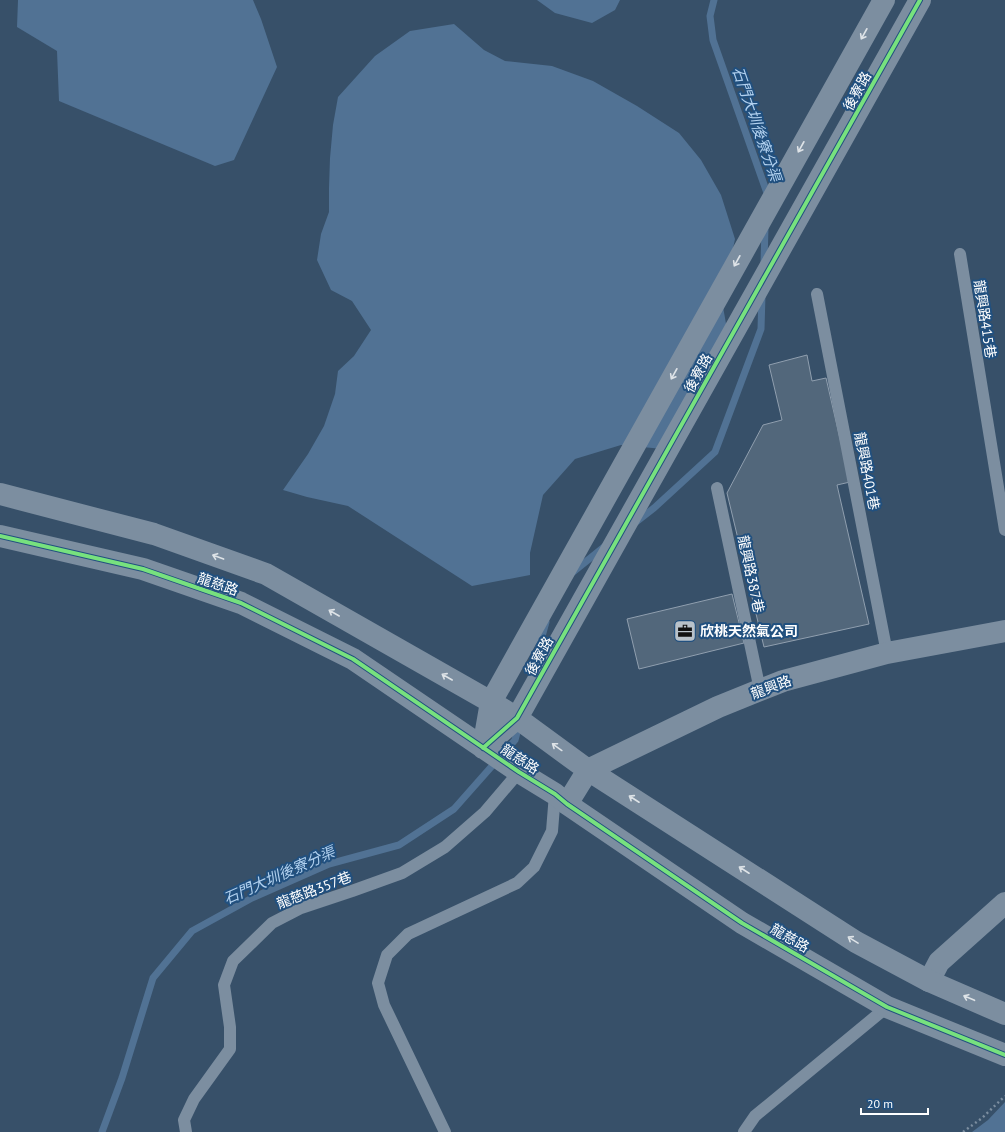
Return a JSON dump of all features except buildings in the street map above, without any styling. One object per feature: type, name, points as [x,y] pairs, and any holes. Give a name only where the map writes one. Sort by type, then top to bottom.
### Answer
[{"type":"street","name":"後寮路","points":[[483,748],[491,702],[884,0]]},
{"type":"street","name":"後寮路","points":[[483,748],[517,718],[920,0]]},
{"type":"street","name":"龍慈路","points":[[0,494],[154,534],[266,574],[517,718],[588,770],[856,942],[928,981],[1005,1014]]},
{"type":"street","name":"龍慈路","points":[[0,536],[143,569],[241,603],[353,659],[742,923],[887,1007],[1005,1055]]},
{"type":"street","name":"龍興路","points":[[588,770],[718,707],[783,681],[887,653],[1005,630]]},
{"type":"street","points":[[561,799],[588,770]]},
{"type":"street","points":[[928,981],[939,962],[1005,903]]},
{"type":"lane","name":"龍興路415巷","points":[[960,254],[1005,530]]},
{"type":"lane","name":"龍興路401巷","points":[[817,294],[887,653]]},
{"type":"lane","name":"龍興路387巷","points":[[717,488],[760,690]]},
{"type":"lane","name":"龍慈路357巷","points":[[186,1132],[184,1120],[194,1098],[230,1050],[230,1027],[224,985],[233,961],[272,923],[302,908],[402,872],[445,847],[485,812],[519,772]]},
{"type":"lane","points":[[445,1132],[384,1005],[378,983],[387,955],[408,934],[518,883],[534,867],[552,831],[561,799]]},
{"type":"lane","points":[[744,1132],[755,1116],[887,1007]]},
{"type":"path","points":[[963,1132],[982,1118],[1005,1096]]},
{"type":"water","points":[[18,0],[253,0],[277,67],[234,160],[215,166],[59,101],[57,51],[17,27]]},
{"type":"water","points":[[537,0],[620,0],[615,10],[592,23],[555,13]]},
{"type":"water","points":[[454,24],[484,50],[505,61],[552,66],[593,81],[637,106],[679,133],[701,160],[721,195],[735,239],[722,301],[731,352],[663,449],[621,445],[575,459],[543,495],[530,553],[530,575],[472,586],[348,506],[283,490],[308,454],[324,426],[335,394],[338,371],[354,356],[371,330],[352,301],[331,290],[317,260],[321,234],[329,212],[330,158],[333,125],[338,97],[375,56],[410,31]]},
{"type":"water","points":[[1005,1102],[1005,1132],[972,1132],[988,1120]]},
{"type":"waterway","name":"石門大圳後寮分渠","points":[[714,0],[710,16],[713,40],[767,193],[767,198]]},
{"type":"waterway","name":"石門大圳後寮分渠","points":[[764,264],[765,227]]},
{"type":"waterway","name":"石門大圳後寮分渠","points":[[636,522],[654,508],[715,452],[761,329],[762,295]]},
{"type":"waterway","name":"石門大圳後寮分渠","points":[[573,572],[604,547]]},
{"type":"waterway","name":"石門大圳後寮分渠","points":[[532,672],[546,622]]},
{"type":"waterway","name":"石門大圳後寮分渠","points":[[102,1132],[122,1078],[153,978],[192,931],[252,898],[329,864],[399,845],[454,809],[515,740],[519,725]]},
{"type":"cycle path","points":[[483,748],[517,718],[920,0]]},
{"type":"cycle path","points":[[0,536],[143,569],[241,603],[353,659],[519,772],[555,794],[567,804],[742,923],[887,1007],[1005,1055]]},
{"type":"place","name":"欣桃天然氣公司","points":[[685,631]]}]
